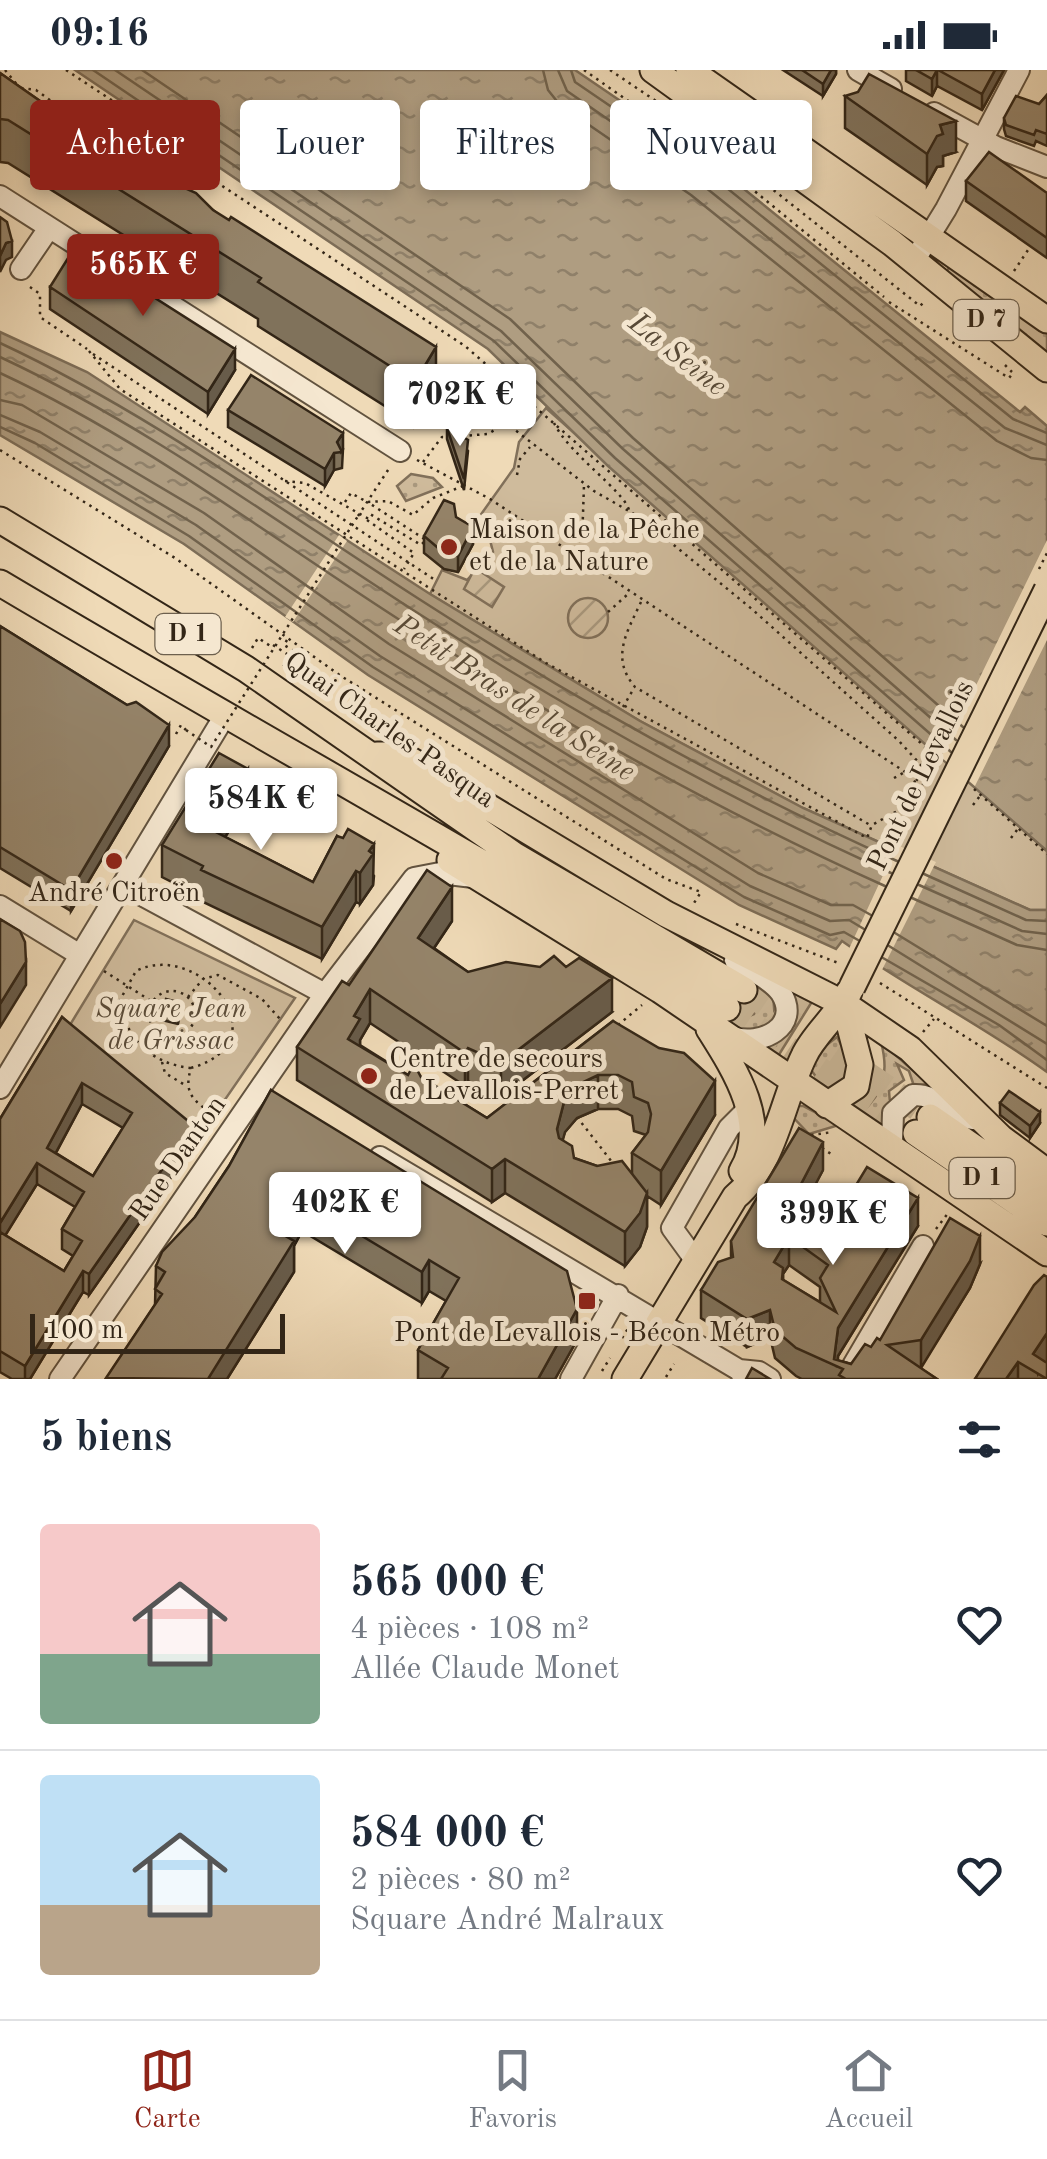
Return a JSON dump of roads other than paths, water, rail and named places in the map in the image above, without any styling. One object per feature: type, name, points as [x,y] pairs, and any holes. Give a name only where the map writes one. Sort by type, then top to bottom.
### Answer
[{"type":"main road","name":"D 7","points":[[653,70],[914,261],[1047,370]]},
{"type":"main road","name":"D 7","points":[[689,70],[1047,320]]},
{"type":"main road","name":"Quai Charles Pasqua","points":[[0,520],[246,669],[372,754],[723,1012]]},
{"type":"main road","name":"Quai Charles Pasqua","points":[[0,583],[224,716],[506,874],[723,1012]]},
{"type":"main road","name":"Pont de Levallois","points":[[735,1196],[748,1187],[771,1145],[792,1082],[808,1049],[856,986],[1047,590]]},
{"type":"main road","points":[[372,754],[402,755],[723,932],[856,986],[910,1049],[982,1119],[1047,1172]]},
{"type":"main road","points":[[386,808],[399,829],[660,990],[723,1012],[792,1082],[892,1144],[1047,1252]]},
{"type":"main road","points":[[827,1105],[856,1086],[856,986]]},
{"type":"main road","points":[[612,1375],[660,1320],[735,1196],[738,1178],[753,1146],[748,1108],[723,1012]]},
{"type":"main road","name":"D 1","points":[[1047,1198],[923,1125],[1047,1223]]},
{"type":"street","points":[[858,70],[983,140],[1047,167]]},
{"type":"street","points":[[914,261],[1019,70]]},
{"type":"street","points":[[0,196],[400,452]]},
{"type":"street","points":[[25,278],[49,228]]},
{"type":"street","points":[[0,1088],[224,716]]},
{"type":"street","name":"Rue Danton","points":[[60,1379],[270,1093],[324,994],[414,878],[440,872],[477,878]]},
{"type":"street","points":[[125,886],[324,994]]},
{"type":"street","points":[[0,906],[80,955]]},
{"type":"street","points":[[723,932],[777,988],[786,1014],[777,1031],[760,1041],[741,1040],[723,1012]]},
{"type":"street","points":[[892,1144],[893,1112],[907,1096],[930,1096],[968,1120],[982,1119]]},
{"type":"street","points":[[696,1261],[672,1228],[728,1128],[748,1108]]},
{"type":"street","points":[[356,1143],[660,1320],[739,1376],[759,1372],[770,1379]]},
{"type":"street","points":[[845,1379],[922,1246]]},
{"type":"street","points":[[571,1379],[618,1296]]},
{"type":"water","name":"La Seine","points":[[75,70],[575,70],[619,100],[610,100],[610,190],[745,190],[1020,412],[1025,407],[1047,426],[1047,851],[608,466],[488,349],[253,190],[400,190],[400,100],[240,100],[240,181],[220,168],[220,100],[119,100]]},
{"type":"water","name":"Petit Bras de la Seine","points":[[0,332],[87,372],[430,594],[640,721],[803,808],[1030,910],[1047,910],[1047,1072],[842,941],[836,949],[739,905],[368,675],[184,544],[0,435]]},
{"type":"tunnel","points":[[744,990],[930,1117]]},
{"type":"tunnel","points":[[727,1008],[911,1130]]},
{"type":"place","name":"Maison de la Pêche et de la Nature","points":[[449,547]]},
{"type":"place","name":"André Citroën","points":[[114,861]]},
{"type":"place","name":"Centre de secours de Levallois-Perret","points":[[369,1076]]},
{"type":"place","name":"Pont de Levallois - Bécon Métro","points":[[587,1301]]},
{"type":"park label","name":"Square Jean de Grissac","points":[[171,1026]]}]
